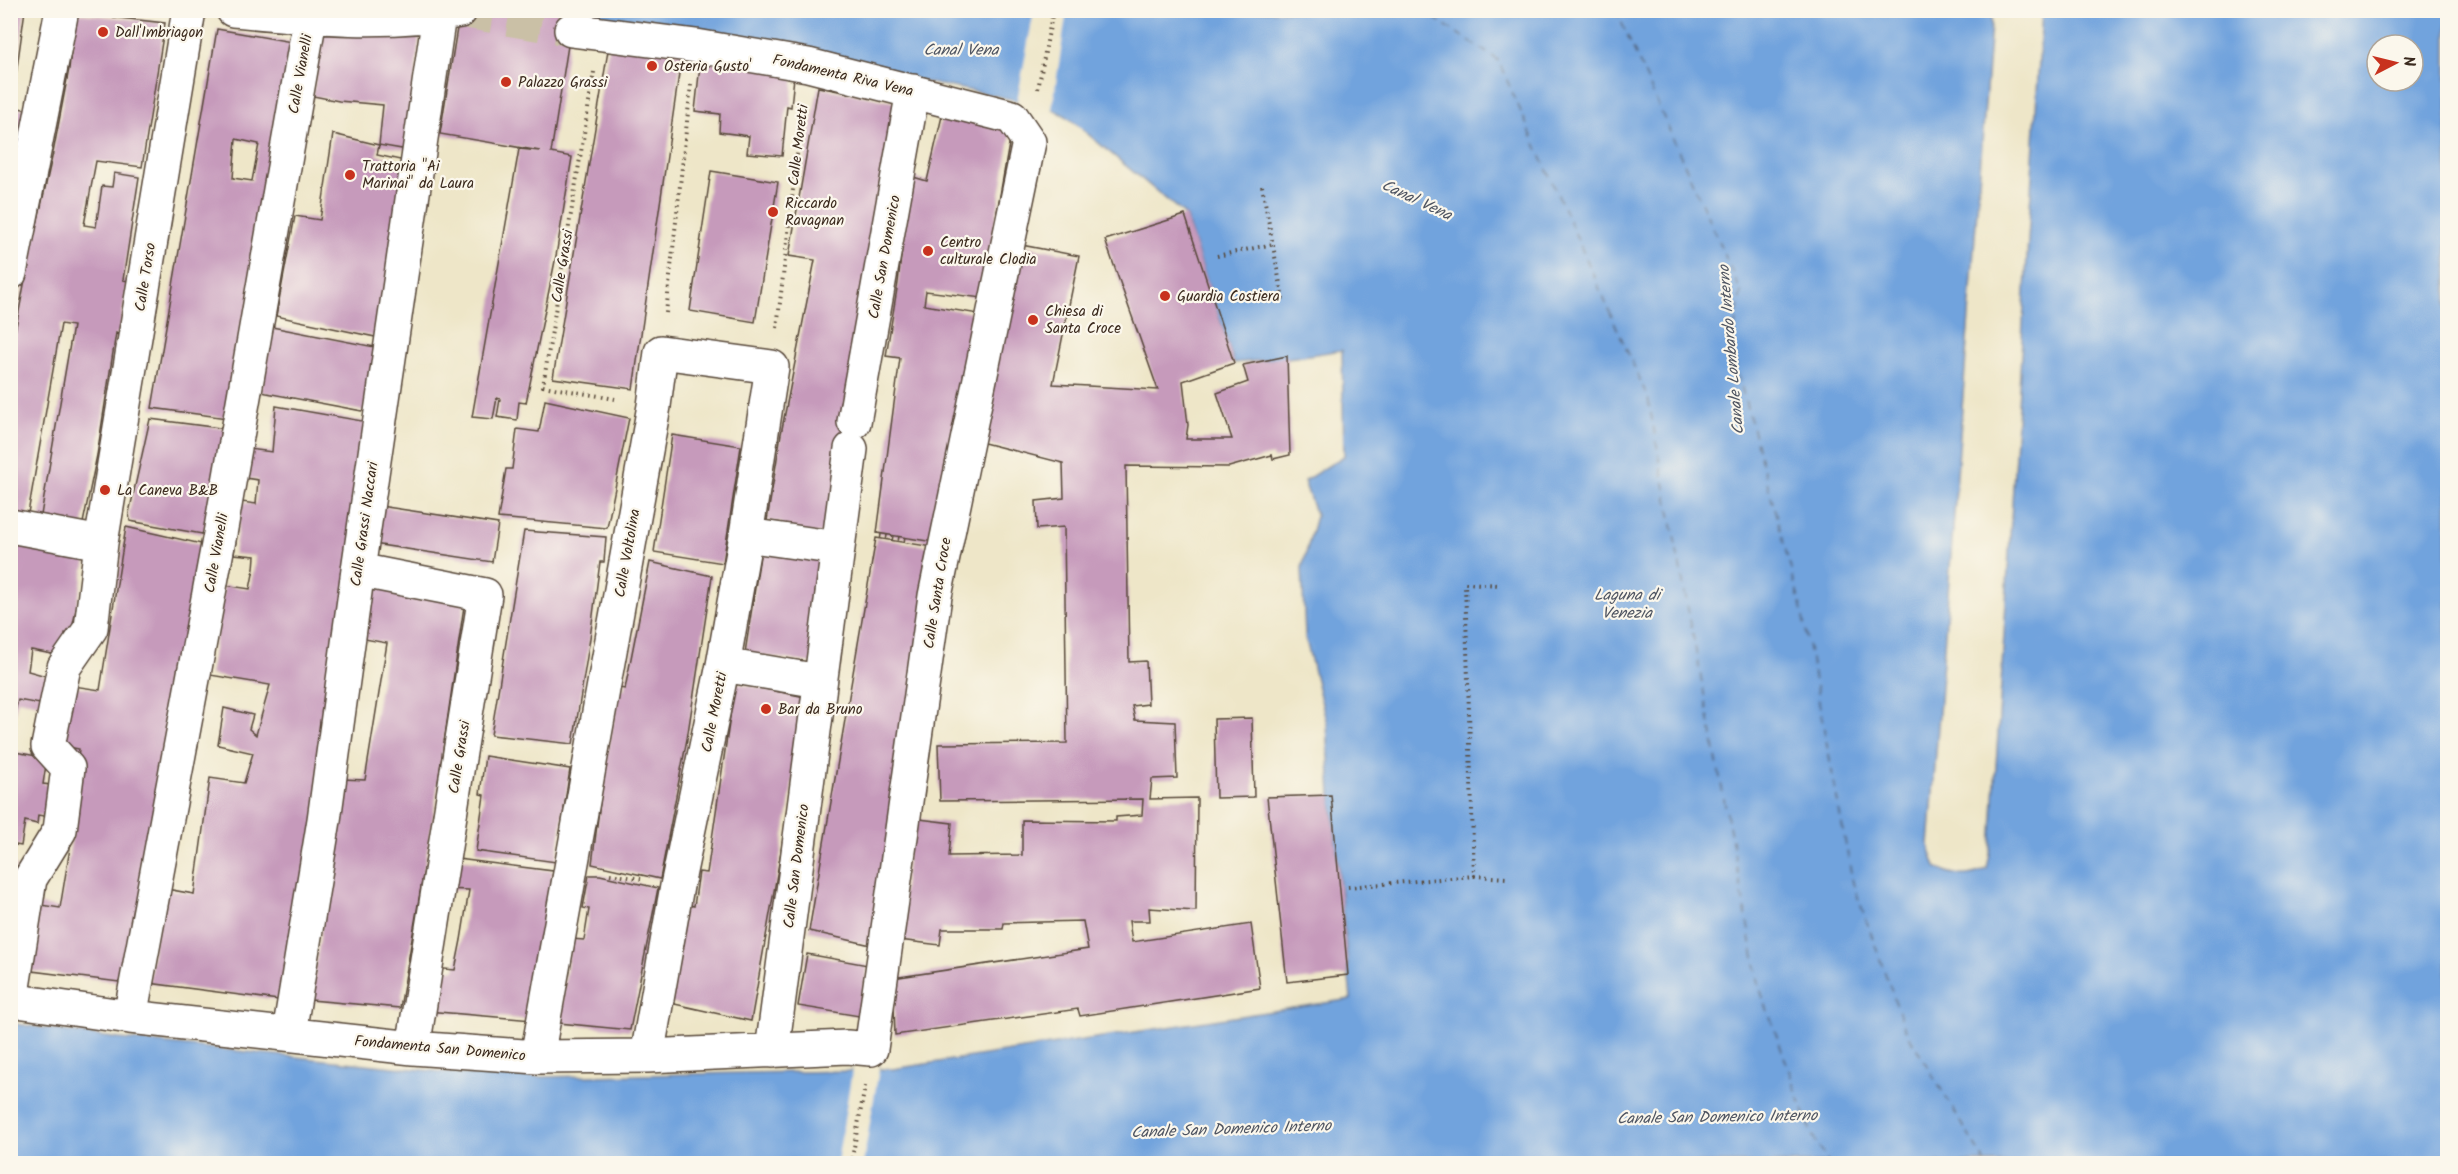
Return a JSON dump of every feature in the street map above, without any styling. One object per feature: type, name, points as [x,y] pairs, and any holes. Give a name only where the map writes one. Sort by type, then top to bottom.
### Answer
[{"type":"street","points":[[10,273],[62,10]]},
{"type":"street","name":"Calle Torso","points":[[11,1000],[30,879],[60,830],[68,768],[48,746],[64,667],[91,628],[101,543],[189,10]]},
{"type":"street","points":[[232,10],[329,20],[450,13]]},
{"type":"street","name":"Calle Grassi Naccari","points":[[289,1033],[324,820],[357,570],[450,13]]},
{"type":"street","name":"Calle Vianelli","points":[[130,1017],[220,534],[310,18]]},
{"type":"street","name":"Fondamenta Riva Vena","points":[[585,33],[696,46],[808,65],[914,91],[1012,117],[1029,142]]},
{"type":"street","name":"Calle San Domenico","points":[[772,1052],[853,435],[914,91]]},
{"type":"street","name":"Calle Santa Croce","points":[[871,1049],[944,546],[1029,142]]},
{"type":"street","points":[[662,352],[772,367]]},
{"type":"street","name":"Calle Voltolina","points":[[537,1057],[662,352]]},
{"type":"street","name":"Calle Moretti","points":[[647,1056],[677,886],[723,665],[772,367]]},
{"type":"street","points":[[10,526],[101,543]]},
{"type":"street","points":[[746,535],[839,539]]},
{"type":"street","name":"Calle Grassi","points":[[357,570],[485,595],[413,1048]]},
{"type":"street","points":[[723,665],[819,681]]},
{"type":"street","name":"Fondamenta San Domenico","points":[[11,1000],[130,1017],[413,1048],[537,1057],[772,1052],[847,1047],[871,1049]]},
{"type":"path","points":[[1037,98],[1053,10]]},
{"type":"path","name":"Calle Grassi","points":[[585,33],[543,386],[654,406]]},
{"type":"path","points":[[662,352],[696,46]]},
{"type":"path","name":"Calle Moretti","points":[[772,367],[808,65]]},
{"type":"path","points":[[1262,186],[1283,300]]},
{"type":"path","points":[[1217,256],[1273,244]]},
{"type":"path","points":[[839,539],[944,546]]},
{"type":"path","points":[[1474,876],[1465,583],[1502,585]]},
{"type":"path","points":[[571,867],[677,886]]},
{"type":"path","points":[[1348,887],[1474,876],[1507,878]]},
{"type":"path","points":[[851,1164],[866,1082]]},
{"type":"water","name":"Laguna di Venezia","points":[[551,11],[1992,11],[1929,846],[1936,867],[1949,873],[1967,875],[1987,869],[1991,848],[2042,11],[2447,11],[2447,1163],[11,1163],[10,1023],[120,1039],[473,1075],[538,1077],[852,1071],[854,1059],[879,1061],[879,1069],[893,1069],[1351,999],[1331,795],[1327,724],[1305,636],[1302,568],[1316,516],[1304,481],[1344,456],[1342,350],[1234,363],[1185,215],[1066,116],[1052,109],[983,93]]},
{"type":"pier","points":[[1034,11],[1067,11],[1052,109],[1082,128],[1080,130],[1051,112],[988,98],[989,95],[1017,101]]},
{"type":"pier","points":[[854,1059],[879,1061],[863,1164],[837,1163]]},
{"type":"building","points":[[10,10],[25,10],[12,103],[10,102]]},
{"type":"building","points":[[460,10],[551,10],[573,14],[551,153],[572,157],[556,256],[526,403],[519,402],[517,420],[497,417],[500,399],[497,398],[493,419],[472,417],[519,149],[540,151],[440,134]]},
{"type":"building","points":[[75,13],[165,23],[142,167],[96,161],[84,225],[96,227],[102,186],[112,187],[114,173],[139,177],[123,280],[128,281],[119,334],[116,333],[97,455],[82,528],[40,521],[73,326],[61,324],[27,519],[10,516],[10,358],[69,69]]},
{"type":"building","points":[[321,22],[420,28],[408,150],[379,145],[383,105],[313,96]]},
{"type":"building","points":[[217,29],[298,43],[227,418],[152,408]],"holes":[[[236,139],[259,144],[252,181],[233,178]]]},
{"type":"building","points":[[609,45],[682,53],[633,389],[553,378]]},
{"type":"building","points":[[701,56],[795,67],[791,107],[787,106],[782,156],[747,153],[749,136],[719,132],[720,114],[695,111]]},
{"type":"building","points":[[818,87],[904,104],[831,533],[781,535],[782,523],[767,521],[781,434],[815,260],[789,256]]},
{"type":"building","points":[[10,106],[28,110],[10,209]]},
{"type":"building","points":[[942,116],[1012,127],[982,298],[926,291],[924,305],[979,314],[940,543],[877,533],[900,358],[886,356],[898,283],[910,176],[927,181]]},
{"type":"building","points":[[333,134],[379,145],[377,155],[405,161],[380,338],[276,316],[295,216],[320,220]]},
{"type":"building","points":[[711,171],[778,182],[755,322],[690,311]]},
{"type":"building","points":[[1185,215],[1234,363],[1183,381],[1188,425],[1186,439],[1232,439],[1217,393],[1248,382],[1243,365],[1287,356],[1290,455],[1273,459],[1272,455],[1229,467],[1126,466],[1129,662],[1146,661],[1148,704],[1132,706],[1135,720],[1175,722],[1177,778],[1152,779],[1150,799],[1197,798],[1196,911],[1149,908],[1150,921],[1129,921],[1132,942],[1251,924],[1260,988],[1080,1016],[1078,1009],[895,1035],[893,978],[1088,949],[1083,921],[1004,923],[1003,929],[942,929],[940,945],[899,940],[911,818],[952,823],[949,856],[1022,855],[1022,820],[1116,821],[1116,817],[1142,815],[1143,799],[940,801],[938,744],[1067,743],[1064,527],[1037,529],[1036,501],[1064,498],[1063,463],[976,441],[1016,244],[1079,256],[1053,384],[1158,390],[1105,240]]},
{"type":"building","points":[[272,327],[380,348],[373,413],[261,392]]},
{"type":"building","points":[[545,400],[629,418],[607,528],[498,518],[506,469],[512,469],[517,429],[539,432]]},
{"type":"building","points":[[276,406],[368,422],[342,779],[365,780],[387,643],[359,638],[369,582],[465,599],[433,818],[400,1008],[311,1000],[323,917],[286,1001],[149,983],[161,888],[194,894],[210,778],[244,783],[253,753],[218,745],[224,708],[253,715],[249,729],[256,735],[270,685],[210,675],[224,585],[250,589],[254,569],[255,556],[234,554],[242,502],[256,504],[258,480],[238,477],[242,448],[272,452]]},
{"type":"building","points":[[150,419],[227,429],[209,522],[202,534],[130,521],[129,513]]},
{"type":"building","points":[[672,435],[741,446],[723,563],[654,552]]},
{"type":"building","points":[[380,506],[498,524],[492,562],[374,544]]},
{"type":"building","points":[[126,527],[206,545],[127,983],[24,970],[35,904],[60,908],[76,812],[75,780],[79,749],[59,745],[67,685],[100,690]]},
{"type":"building","points":[[524,531],[606,537],[604,562],[600,562],[573,744],[491,735]]},
{"type":"building","points":[[10,536],[88,551],[71,634],[65,633],[63,656],[31,650],[28,671],[57,679],[51,706],[18,700],[11,726],[10,617],[15,618],[17,604],[10,602]]},
{"type":"building","points":[[876,538],[940,548],[871,945],[809,931]]},
{"type":"building","points":[[762,543],[828,553],[812,663],[745,653]]},
{"type":"building","points":[[650,562],[712,576],[687,739],[660,879],[592,864],[603,779],[619,688],[625,689]]},
{"type":"building","points":[[735,683],[805,697],[788,812],[751,1021],[661,1001],[680,903],[694,906],[699,872],[707,873]]},
{"type":"building","points":[[1252,718],[1254,797],[1216,798],[1214,719]]},
{"type":"building","points":[[10,751],[47,758],[43,784],[60,786],[56,818],[38,815],[37,824],[25,821],[21,846],[10,844]]},
{"type":"building","points":[[485,756],[570,769],[556,862],[476,851],[484,795],[480,794]]},
{"type":"building","points":[[1331,795],[1348,975],[1287,982],[1267,797]]},
{"type":"building","points":[[450,858],[553,871],[532,1020],[427,1011],[434,968],[455,970],[469,890],[444,889]]},
{"type":"building","points":[[10,864],[16,865],[12,894],[10,894]]},
{"type":"building","points":[[589,875],[600,875],[658,888],[630,1030],[559,1023],[571,939],[584,940],[589,909],[583,908]]},
{"type":"building","points":[[807,954],[868,965],[859,1016],[798,1006]]},
{"type":"ferry route","points":[[1422,10],[1498,60],[1648,398],[1760,989],[1812,1135],[1829,1164]]},
{"type":"ferry route","points":[[1616,10],[1741,292],[1731,348],[1801,607],[1853,883],[1905,1029],[1986,1164]]},
{"type":"tunnel","points":[[460,11],[571,30]]},
{"type":"place","name":"Dall'Imbriagon","points":[[103,32]]},
{"type":"place","name":"Osteria Gusto'","points":[[652,66]]},
{"type":"place","name":"Palazzo Grassi","points":[[506,82]]},
{"type":"place","name":"Trattoria \"Ai Marinai\" da Laura","points":[[350,175]]},
{"type":"place","name":"Riccardo Ravagnan","points":[[773,212]]},
{"type":"place","name":"Centro culturale Clodia","points":[[928,251]]},
{"type":"place","name":"Guardia Costiera","points":[[1165,296]]},
{"type":"place","name":"Chiesa di Santa Croce","points":[[1033,320]]},
{"type":"place","name":"La Caneva B&B","points":[[105,490]]},
{"type":"place","name":"Bar da Bruno","points":[[766,709]]},
{"type":"water label","name":"Canal Vena","points":[[961,49]]},
{"type":"water label","name":"Canal Vena","points":[[1417,199]]},
{"type":"water label","name":"Canale Lombardo Interno","points":[[1730,350]]},
{"type":"water label","name":"Canale San Domenico Interno","points":[[1717,1116]]},
{"type":"water label","name":"Canale San Domenico Interno","points":[[1231,1128]]}]
